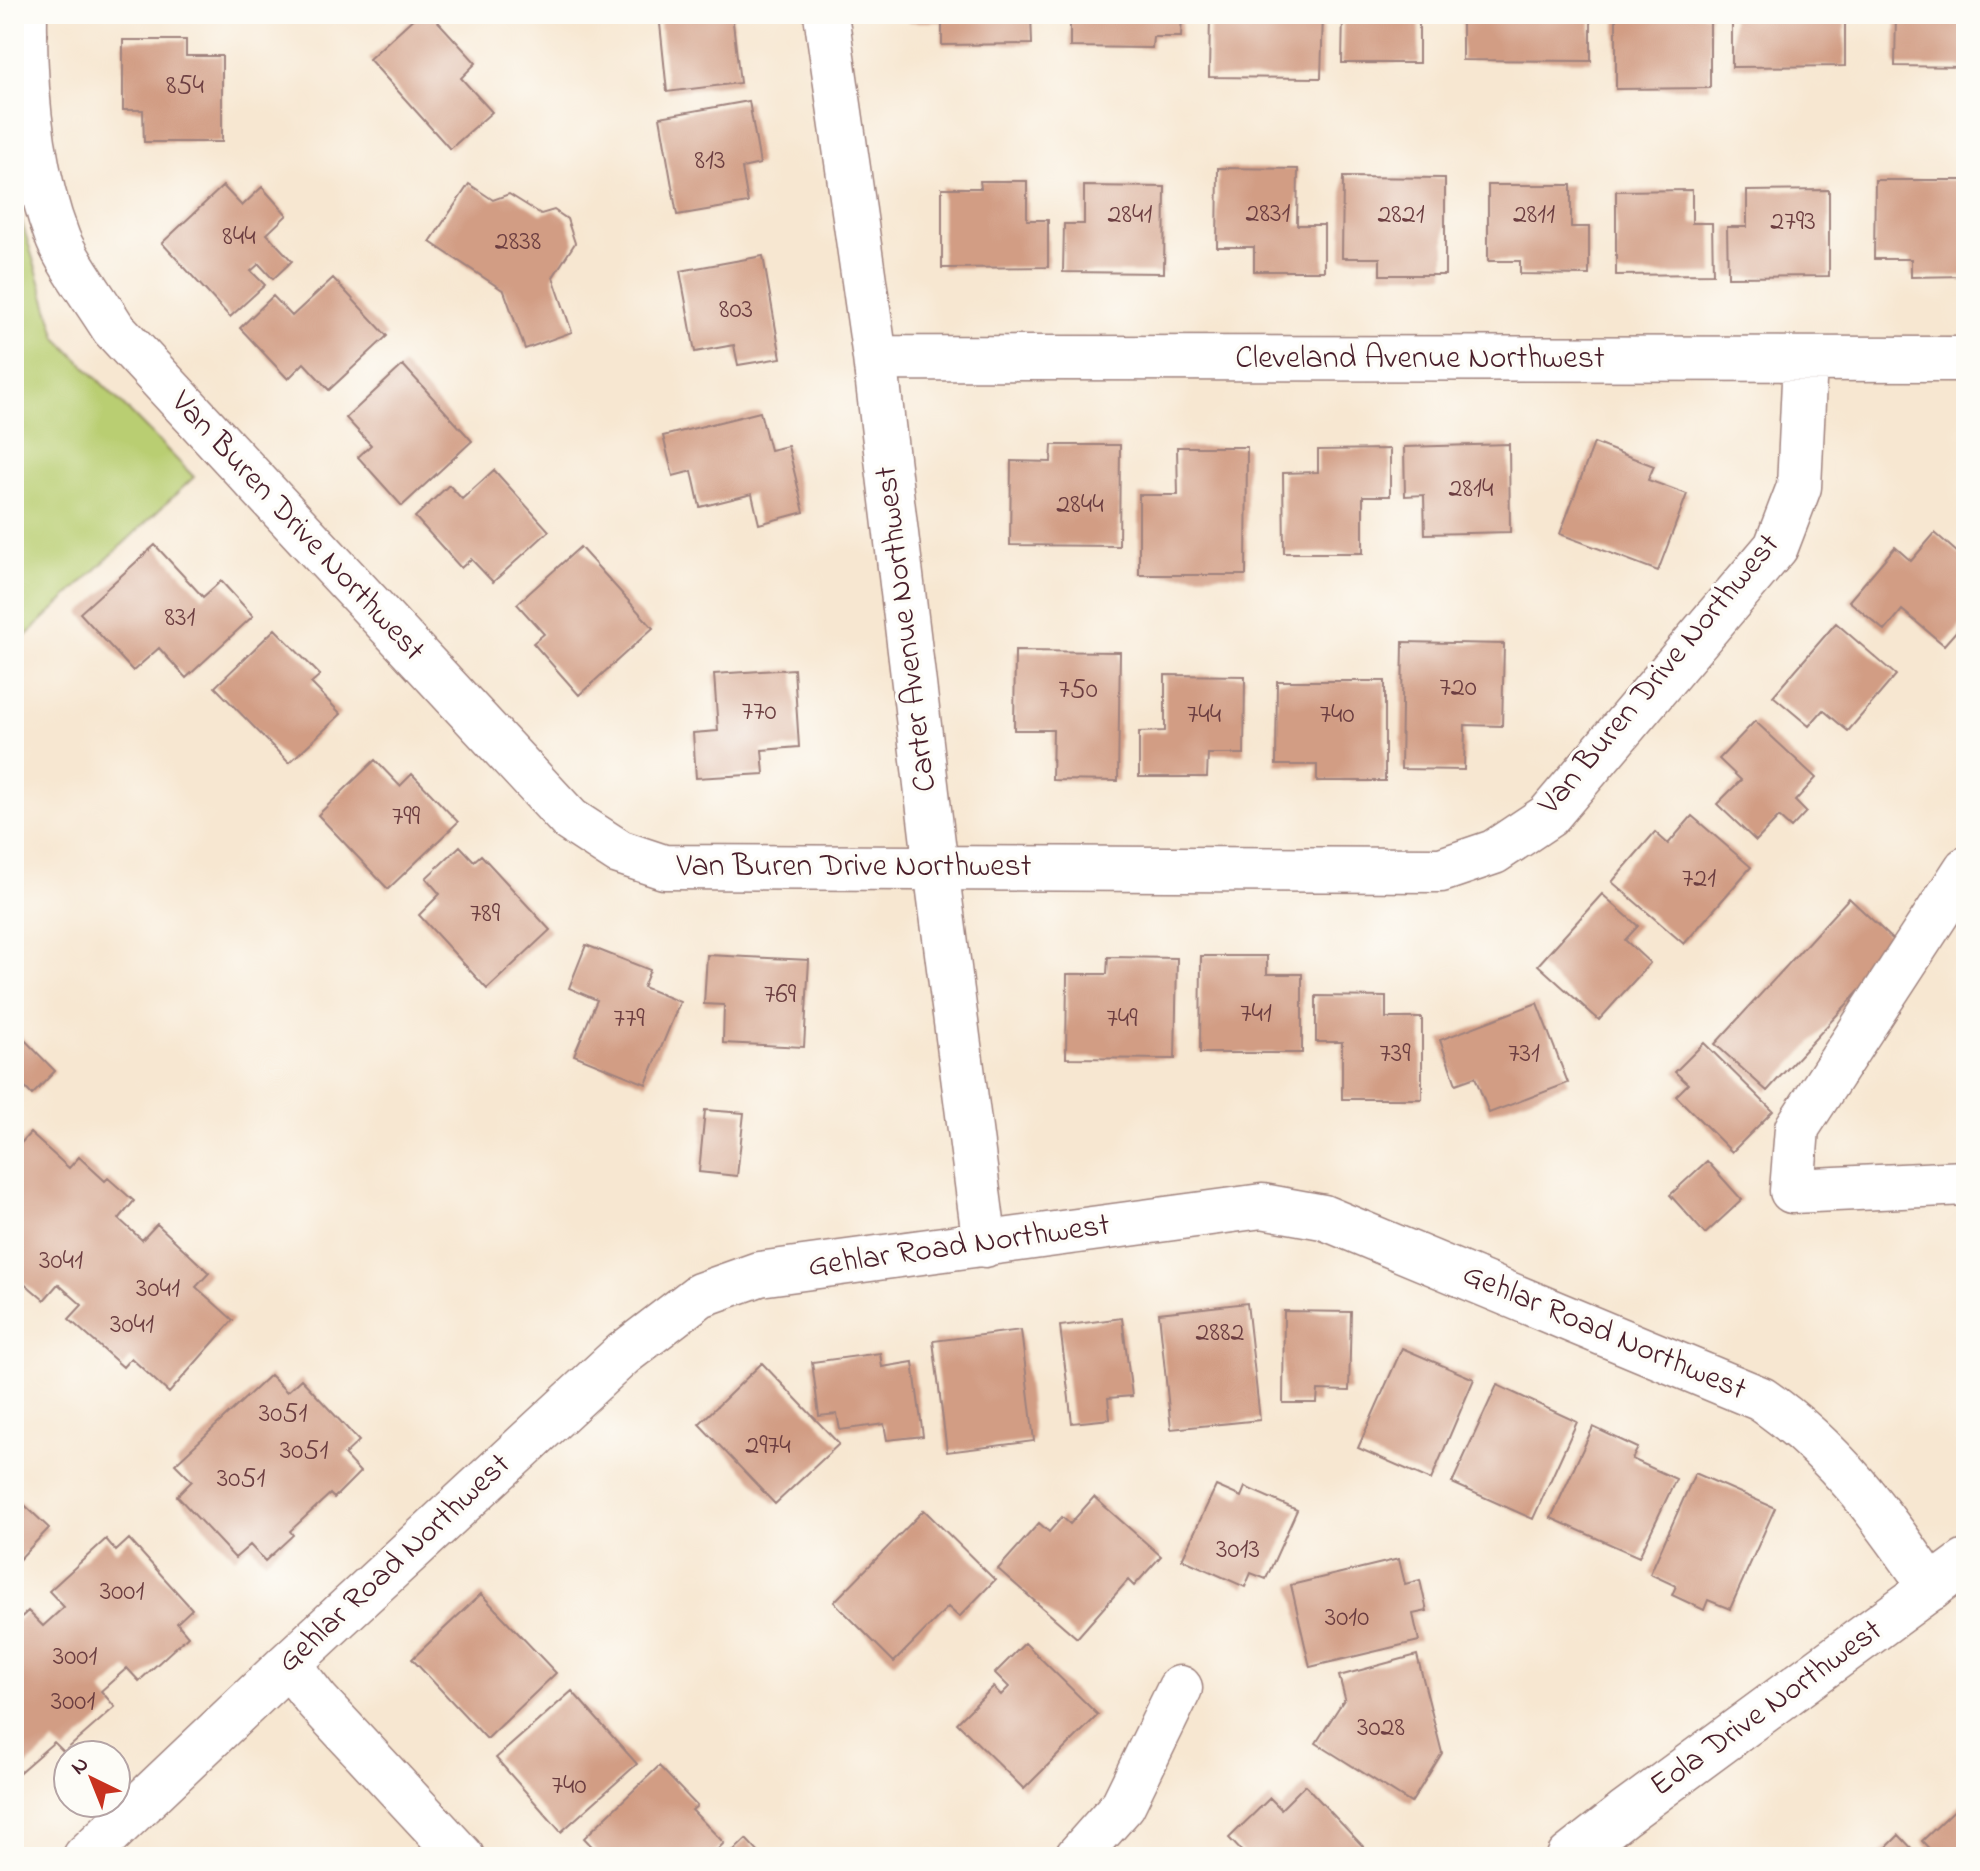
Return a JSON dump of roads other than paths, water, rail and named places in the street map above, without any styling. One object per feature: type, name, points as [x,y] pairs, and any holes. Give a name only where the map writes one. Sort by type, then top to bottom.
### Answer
[{"type":"street","name":"Van Buren Drive Northwest","points":[[25,14],[34,152],[58,241],[113,328],[570,820],[619,852],[664,867],[1441,870],[1494,852],[1548,816],[1776,547],[1799,487],[1805,360]]},
{"type":"street","name":"Carter Avenue Northwest","points":[[826,14],[875,358],[985,1245]]},
{"type":"street","name":"Cleveland Avenue Northwest","points":[[875,358],[1966,359]]},
{"type":"street","points":[[1966,869],[1797,1128],[1792,1191],[1966,1183]]},
{"type":"street","name":"Gehlar Road Northwest","points":[[85,1857],[623,1354],[700,1295],[759,1274],[1262,1206],[1323,1217],[1761,1399],[1795,1422],[1825,1449],[1871,1501],[1949,1575]]},
{"type":"street","name":"Eola Drive Northwest","points":[[1569,1857],[1949,1575]]},
{"type":"street","points":[[288,1664],[317,1701],[462,1857]]},
{"type":"street","points":[[1077,1857],[1123,1805],[1180,1688]]}]
